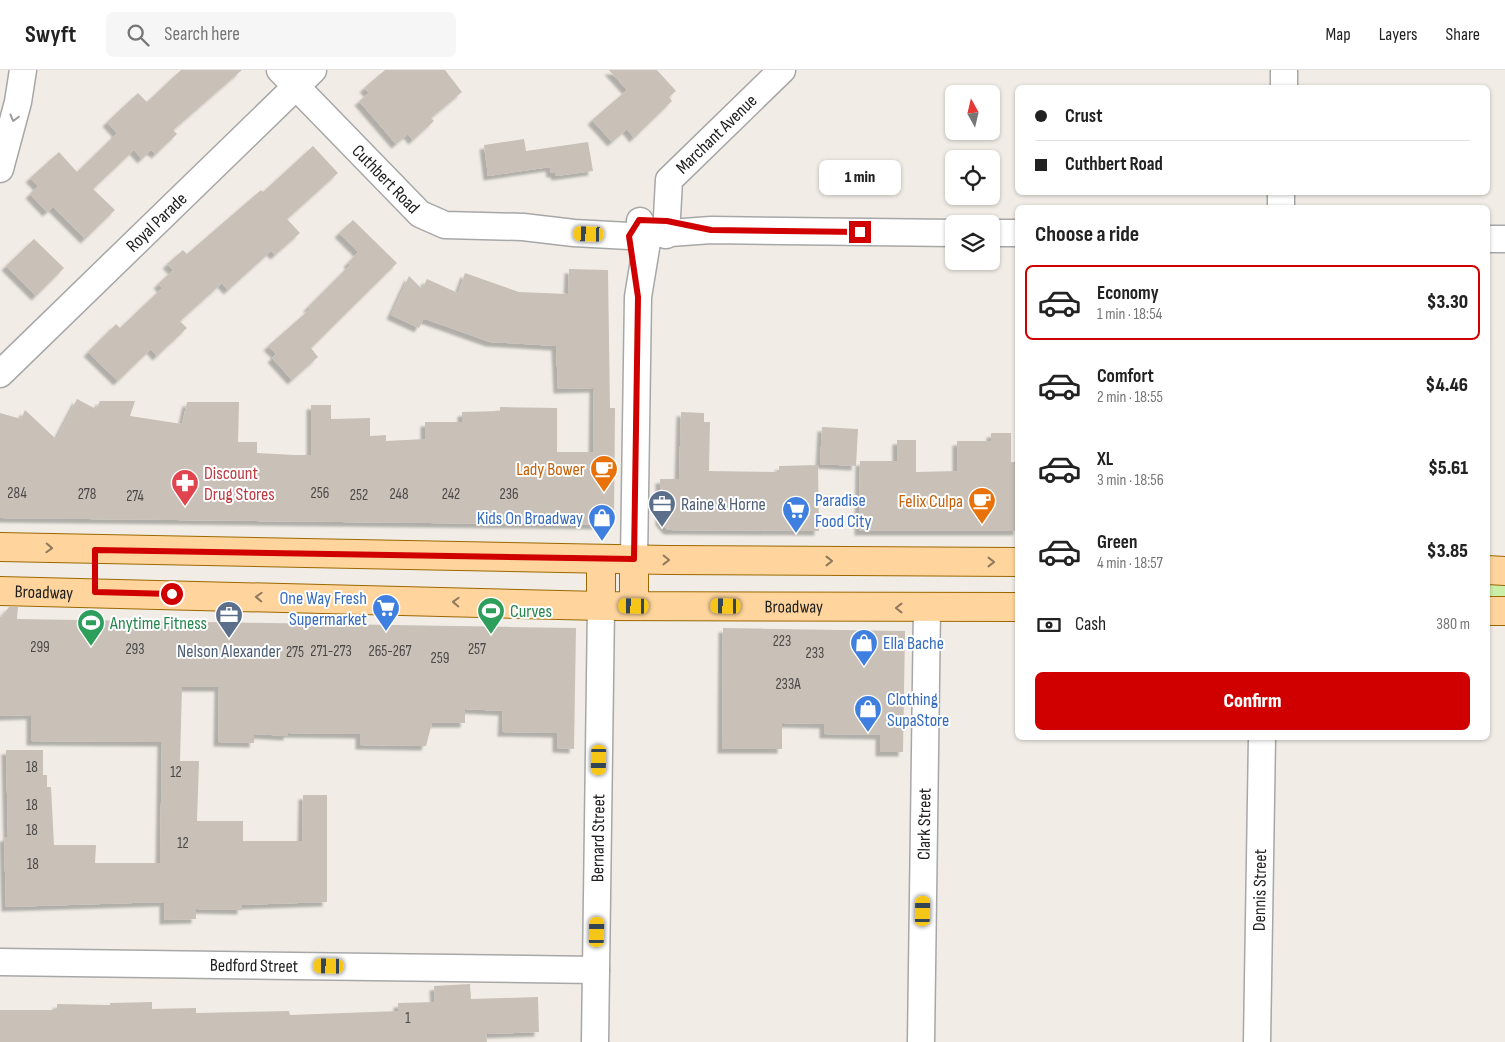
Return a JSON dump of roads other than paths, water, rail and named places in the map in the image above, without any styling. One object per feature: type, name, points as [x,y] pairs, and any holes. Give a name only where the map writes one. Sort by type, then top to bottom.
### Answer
[{"type":"main road","points":[[0,547],[601,559],[1015,562]]},
{"type":"main road","points":[[95,550],[95,592]]},
{"type":"main road","points":[[601,559],[601,606]]},
{"type":"main road","points":[[634,559],[634,606]]},
{"type":"main road","points":[[1490,570],[1505,570]]},
{"type":"main road","name":"Broadway","points":[[0,591],[601,606],[1015,607]]},
{"type":"main road","points":[[1490,611],[1505,611]]},
{"type":"street","points":[[0,169],[18,102],[23,70]]},
{"type":"street","name":"Marchant Avenue","points":[[634,559],[638,297],[650,229],[669,180],[782,70]]},
{"type":"street","points":[[1284,70],[1284,85]]},
{"type":"street","name":"Cuthbert Road","points":[[296,75],[420,214],[445,225],[523,227],[572,221],[650,229],[945,233]]},
{"type":"street","name":"Royal Parade","points":[[0,374],[9,354],[296,75]]},
{"type":"street","points":[[1000,233],[1015,233]]},
{"type":"street","points":[[1490,239],[1505,239]]},
{"type":"street","name":"Bernard Street","points":[[596,1042],[601,606]]},
{"type":"street","name":"Clark Street","points":[[921,1042],[927,608]]},
{"type":"street","name":"Dennis Street","points":[[1258,1042],[1262,740]]},
{"type":"street","name":"Bedford Street","points":[[0,962],[596,970]]},
{"type":"place","name":"Lady Bower","points":[[604,493]]},
{"type":"place","name":"Discount Drug Stores","points":[[185,507]]},
{"type":"place","name":"Felix Culpa","points":[[982,525]]},
{"type":"place","name":"Raine & Horne","points":[[662,528]]},
{"type":"place","name":"Paradise Food City","points":[[796,534]]},
{"type":"place","name":"Kids On Broadway","points":[[602,542]]},
{"type":"place","name":"One Way Fresh Supermarket","points":[[386,632]]},
{"type":"place","name":"Curves","points":[[491,635]]},
{"type":"place","name":"Nelson Alexander","points":[[229,639]]},
{"type":"place","name":"Anytime Fitness","points":[[91,647]]},
{"type":"place","name":"Ella Bache","points":[[864,667]]},
{"type":"place","name":"Clothing SupaStore","points":[[868,733]]}]
